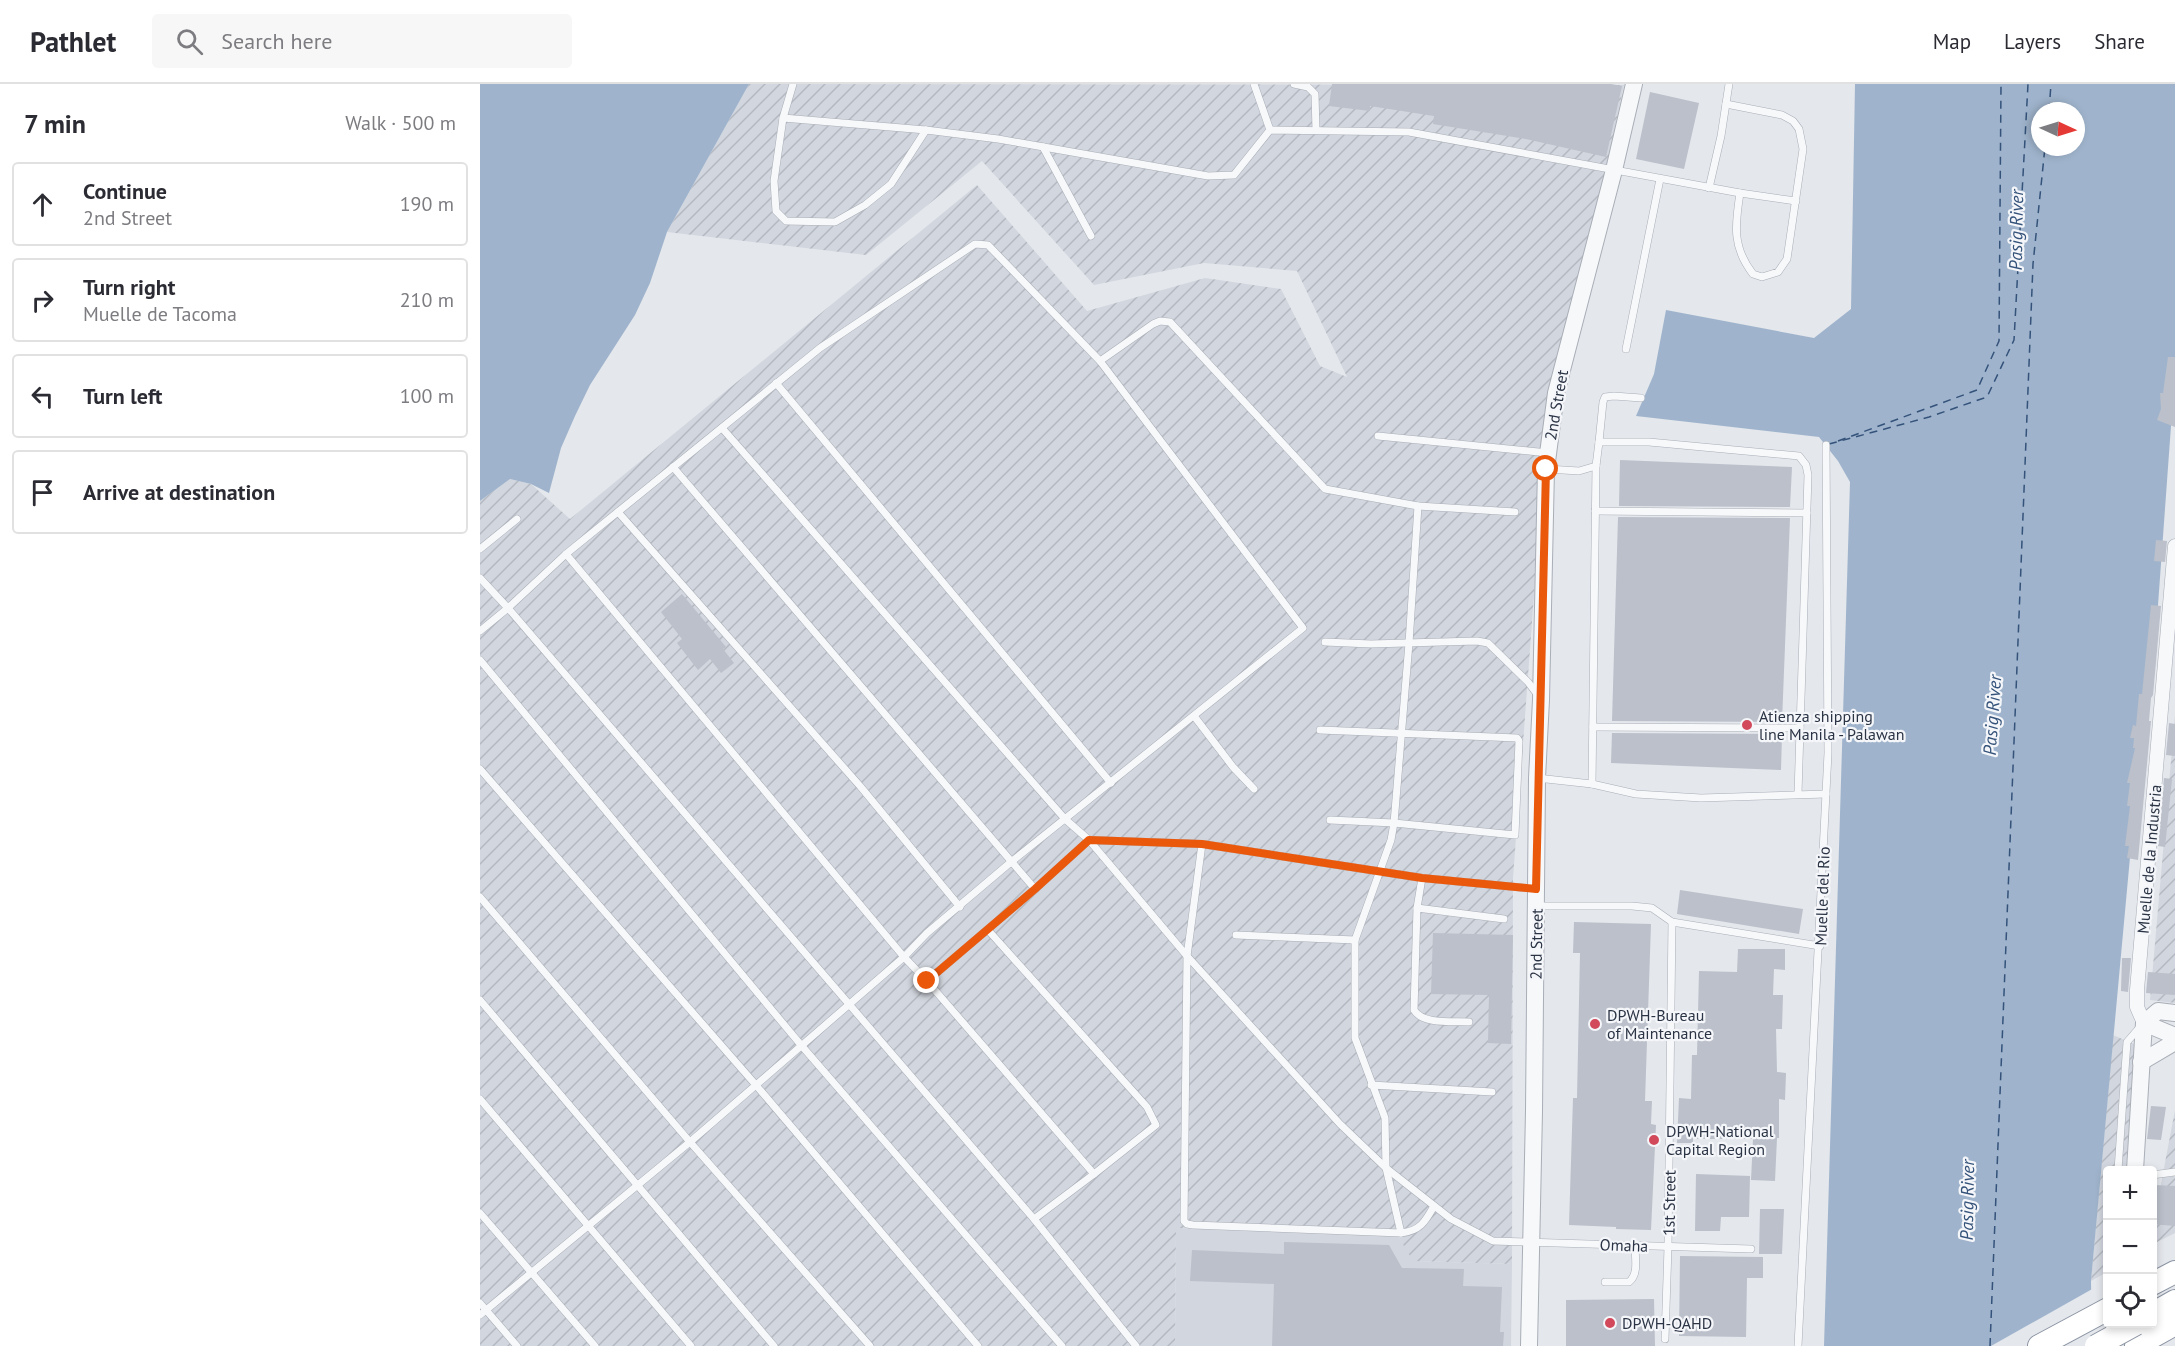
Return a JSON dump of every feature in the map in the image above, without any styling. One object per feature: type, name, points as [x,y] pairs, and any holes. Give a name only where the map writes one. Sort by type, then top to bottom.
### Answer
[{"type":"highway","points":[[2157,1281],[2175,1272]]},
{"type":"highway","points":[[2157,1311],[2175,1301]]},
{"type":"highway","points":[[2039,1346],[2103,1312]]},
{"type":"highway","points":[[2134,1346],[2175,1324]]},
{"type":"highway","points":[[2096,1346],[2126,1328]]},
{"type":"street","name":"2nd Street","points":[[1529,1346],[1537,778],[1547,461],[1556,393],[1634,84]]},
{"type":"street","name":"Muelle de la Industria","points":[[2135,1166],[2144,1023],[2137,1007],[2137,990],[2175,546]]},
{"type":"street","points":[[2175,1013],[2158,1011],[2144,1023],[2175,1035]]},
{"type":"street","points":[[2141,1062],[2175,1042]]},
{"type":"street","points":[[2134,1328],[2134,1346]]},
{"type":"lane","points":[[793,84],[783,118],[774,182],[776,211],[786,220],[835,222],[865,205],[891,184],[926,130]]},
{"type":"lane","points":[[1254,84],[1270,130]]},
{"type":"lane","points":[[1294,84],[1308,87],[1315,93],[1316,130]]},
{"type":"lane","points":[[1710,188],[1729,84]]},
{"type":"lane","points":[[1726,104],[1782,115],[1793,121],[1799,129],[1803,149],[1796,201],[1787,259],[1778,272],[1762,277],[1753,274],[1739,250],[1735,227],[1740,193]]},
{"type":"lane","points":[[783,118],[926,130],[1043,147],[1208,176],[1234,175],[1270,130]]},
{"type":"lane","points":[[1270,130],[1409,132],[1710,188],[1796,201]]},
{"type":"lane","points":[[1043,147],[1091,236]]},
{"type":"lane","points":[[1626,349],[1660,179]]},
{"type":"lane","points":[[480,631],[566,554],[820,348],[975,244],[981,243],[988,245],[1100,361],[1303,628],[1011,862],[690,1142],[483,1312]]},
{"type":"lane","points":[[1100,361],[1153,324],[1160,321],[1170,322],[1325,489],[1418,506],[1515,512]]},
{"type":"lane","points":[[776,383],[1111,783]]},
{"type":"lane","points":[[1592,784],[1596,466],[1603,402],[1605,397],[1641,398]]},
{"type":"lane","name":"Omaha","points":[[722,428],[1065,819],[1089,840],[1187,956],[1340,1124],[1386,1168],[1451,1219],[1493,1241],[1751,1249]]},
{"type":"lane","points":[[1378,436],[1547,461],[1580,471],[1596,466]]},
{"type":"lane","points":[[1599,442],[1649,442],[1799,456],[1806,465],[1808,475],[1798,794]]},
{"type":"lane","name":"Muelle del Rio","points":[[1798,1346],[1828,753],[1826,445]]},
{"type":"lane","points":[[673,467],[1035,889]]},
{"type":"lane","points":[[1401,1233],[1386,1168],[1385,1118],[1355,1038],[1354,940],[1391,840],[1394,823],[1418,506]]},
{"type":"lane","points":[[1595,511],[1807,513]]},
{"type":"lane","points":[[618,512],[860,786],[960,907]]},
{"type":"lane","points":[[480,549],[517,519]]},
{"type":"lane","points":[[566,554],[904,957],[1094,1174]]},
{"type":"lane","points":[[480,578],[1034,1219],[1136,1346]]},
{"type":"lane","points":[[1325,642],[1477,641],[1488,643],[1528,682],[1541,700]]},
{"type":"lane","points":[[480,660],[801,1045],[1062,1346]]},
{"type":"lane","points":[[1194,716],[1233,767],[1254,789]]},
{"type":"lane","points":[[1593,727],[1800,728]]},
{"type":"lane","points":[[1320,730],[1517,738],[1519,741],[1517,835],[1394,823],[1330,820]]},
{"type":"lane","points":[[480,769],[755,1084],[978,1346]]},
{"type":"lane","points":[[1537,778],[1592,784],[1636,794],[1701,798],[1826,794]]},
{"type":"lane","points":[[927,981],[1089,840],[1202,844],[1422,878],[1536,889]]},
{"type":"lane","points":[[1202,844],[1187,956],[1184,1221],[1193,1225],[1401,1233],[1418,1229],[1425,1223],[1434,1206]]},
{"type":"lane","points":[[1422,878],[1417,908],[1414,1010],[1425,1019],[1469,1022]]},
{"type":"lane","points":[[480,897],[690,1142],[870,1346]]},
{"type":"lane","points":[[1536,906],[1652,908],[1672,922],[1820,946]]},
{"type":"lane","points":[[1417,908],[1504,919]]},
{"type":"lane","name":"1st Street","points":[[1665,1339],[1672,922]]},
{"type":"lane","points":[[988,930],[1147,1107],[1156,1125],[1034,1219]]},
{"type":"lane","points":[[1236,935],[1354,940]]},
{"type":"lane","points":[[480,1000],[774,1346]]},
{"type":"lane","points":[[2118,1166],[2127,1042],[2144,1023]]},
{"type":"lane","points":[[1371,1085],[1492,1092]]},
{"type":"lane","points":[[480,1099],[691,1346]]},
{"type":"lane","points":[[2157,1174],[2175,1172]]},
{"type":"lane","points":[[480,1213],[595,1346]]},
{"type":"lane","points":[[1605,1282],[1629,1282],[1633,1279],[1635,1246]]},
{"type":"lane","points":[[480,1304],[483,1312],[517,1346]]},
{"type":"shaded area","points":[[749,84],[1624,85],[1548,407],[1513,878],[1512,1264],[1413,1261],[1398,1236],[1176,1228],[1175,1346],[480,1346],[480,501],[510,479],[531,484],[570,519],[977,185],[1087,311],[1205,278],[1281,289],[1320,366],[1347,377],[1297,271],[1204,263],[1094,285],[982,161],[866,255],[667,232]]},
{"type":"shaded area","points":[[2175,715],[2175,1003],[2150,1000]]},
{"type":"shaded area","points":[[2113,1035],[2134,1044],[2126,1166],[2103,1166],[2103,1274],[2091,1281]]},
{"type":"shaded area","points":[[2175,1110],[2175,1233],[2157,1242],[2157,1205]]},
{"type":"shaded area","points":[[1176,1228],[1398,1236],[1414,1261],[1512,1264],[1511,1346],[1175,1346]]},
{"type":"water","points":[[480,84],[749,84],[667,232],[650,283],[635,315],[590,385],[561,448],[549,493],[531,484],[510,479],[480,501]]},
{"type":"water","name":"Pasig River","points":[[1855,84],[2175,84],[2175,371],[2157,619],[2135,803],[2091,1281],[2092,1346],[1824,1346],[1850,482],[1838,461],[1819,437],[1636,416],[1654,374],[1666,310],[1814,338],[1851,309]]},
{"type":"pier","points":[[2094,1288],[2095,1346],[1991,1346]]},
{"type":"building","points":[[1332,84],[1611,84],[1622,86],[1606,157],[1526,139],[1433,124],[1434,116],[1370,106],[1370,111],[1329,106]]},
{"type":"building","points":[[1650,92],[1699,103],[1684,169],[1636,159]]},
{"type":"building","points":[[2168,357],[2175,357],[2175,427],[2157,420],[2161,409],[2160,393],[2163,393]]},
{"type":"building","points":[[1620,460],[1792,467],[1790,507],[1619,506]]},
{"type":"building","points":[[1618,517],[1790,518],[1782,722],[1612,721]]},
{"type":"building","points":[[2156,540],[2167,541],[2165,562],[2154,561]]},
{"type":"building","points":[[682,594],[726,647],[723,649],[734,663],[721,673],[710,659],[698,670],[677,643],[682,639],[661,612]]},
{"type":"building","points":[[2151,605],[2161,606],[2138,860],[2127,858],[2129,846],[2125,846],[2130,806],[2127,806],[2130,783],[2127,783],[2135,748],[2133,748],[2134,738],[2130,738],[2133,725],[2136,726],[2139,694],[2142,694]]},
{"type":"building","points":[[2169,723],[2175,724],[2175,756],[2166,755]]},
{"type":"building","points":[[1612,733],[1782,734],[1781,770],[1611,763]]},
{"type":"building","points":[[2164,778],[2172,779],[2165,847],[2158,846]]},
{"type":"building","points":[[1680,890],[1803,909],[1799,934],[1677,914]]},
{"type":"building","points":[[1574,922],[1651,924],[1645,1101],[1652,1101],[1651,1124],[1656,1125],[1651,1230],[1569,1225],[1573,1098],[1577,1098],[1580,953],[1573,953]]},
{"type":"building","points":[[1433,933],[1513,935],[1511,1044],[1488,1043],[1489,995],[1431,994]]},
{"type":"building","points":[[1738,949],[1785,949],[1785,970],[1774,969],[1773,995],[1783,995],[1782,1029],[1776,1029],[1777,1072],[1786,1073],[1785,1100],[1779,1099],[1779,1138],[1777,1138],[1775,1181],[1751,1180],[1753,1139],[1693,1139],[1693,1143],[1677,1143],[1679,1098],[1691,1099],[1692,1055],[1697,1055],[1699,971],[1737,972]]},
{"type":"building","points":[[2122,958],[2131,958],[2128,992],[2121,991]]},
{"type":"building","points":[[2148,972],[2175,974],[2175,995],[2146,993]]},
{"type":"building","points":[[2151,1106],[2166,1107],[2161,1140],[2147,1139]]},
{"type":"building","points":[[1696,1174],[1750,1176],[1749,1217],[1721,1217],[1720,1231],[1695,1231]]},
{"type":"building","points":[[2157,1185],[2175,1186],[2175,1226],[2157,1224]]},
{"type":"building","points":[[1760,1209],[1784,1209],[1782,1254],[1759,1254]]},
{"type":"building","points":[[1284,1242],[1389,1245],[1402,1268],[1464,1269],[1463,1286],[1502,1287],[1500,1332],[1504,1332],[1503,1346],[1272,1346],[1274,1284],[1190,1281],[1192,1250],[1284,1254]]},
{"type":"building","points":[[1680,1256],[1763,1257],[1763,1278],[1747,1278],[1746,1337],[1679,1336]]},
{"type":"building","name":"DPWH-QAHD","points":[[1654,1299],[1655,1346],[1566,1346],[1566,1300]]},
{"type":"ferry route","points":[[1838,441],[1977,390],[1999,341],[2001,84]]},
{"type":"ferry route","points":[[1829,444],[1929,417],[1987,397],[2014,340],[2028,84]]},
{"type":"ferry route","points":[[2050,102],[2051,84]]},
{"type":"ferry route","points":[[1990,1346],[2033,264],[2044,156]]},
{"type":"place","name":"Atienza shipping line Manila - Palawan","points":[[1747,725]]},
{"type":"place","name":"DPWH-Bureau of Maintenance","points":[[1595,1024]]},
{"type":"place","name":"DPWH-National Capital Region","points":[[1654,1140]]},
{"type":"place","name":"DPWH-QAHD","points":[[1610,1323]]},
{"type":"route","points":[[927,981],[1089,840],[1202,844],[1422,878],[1536,889],[1546,469]]}]
